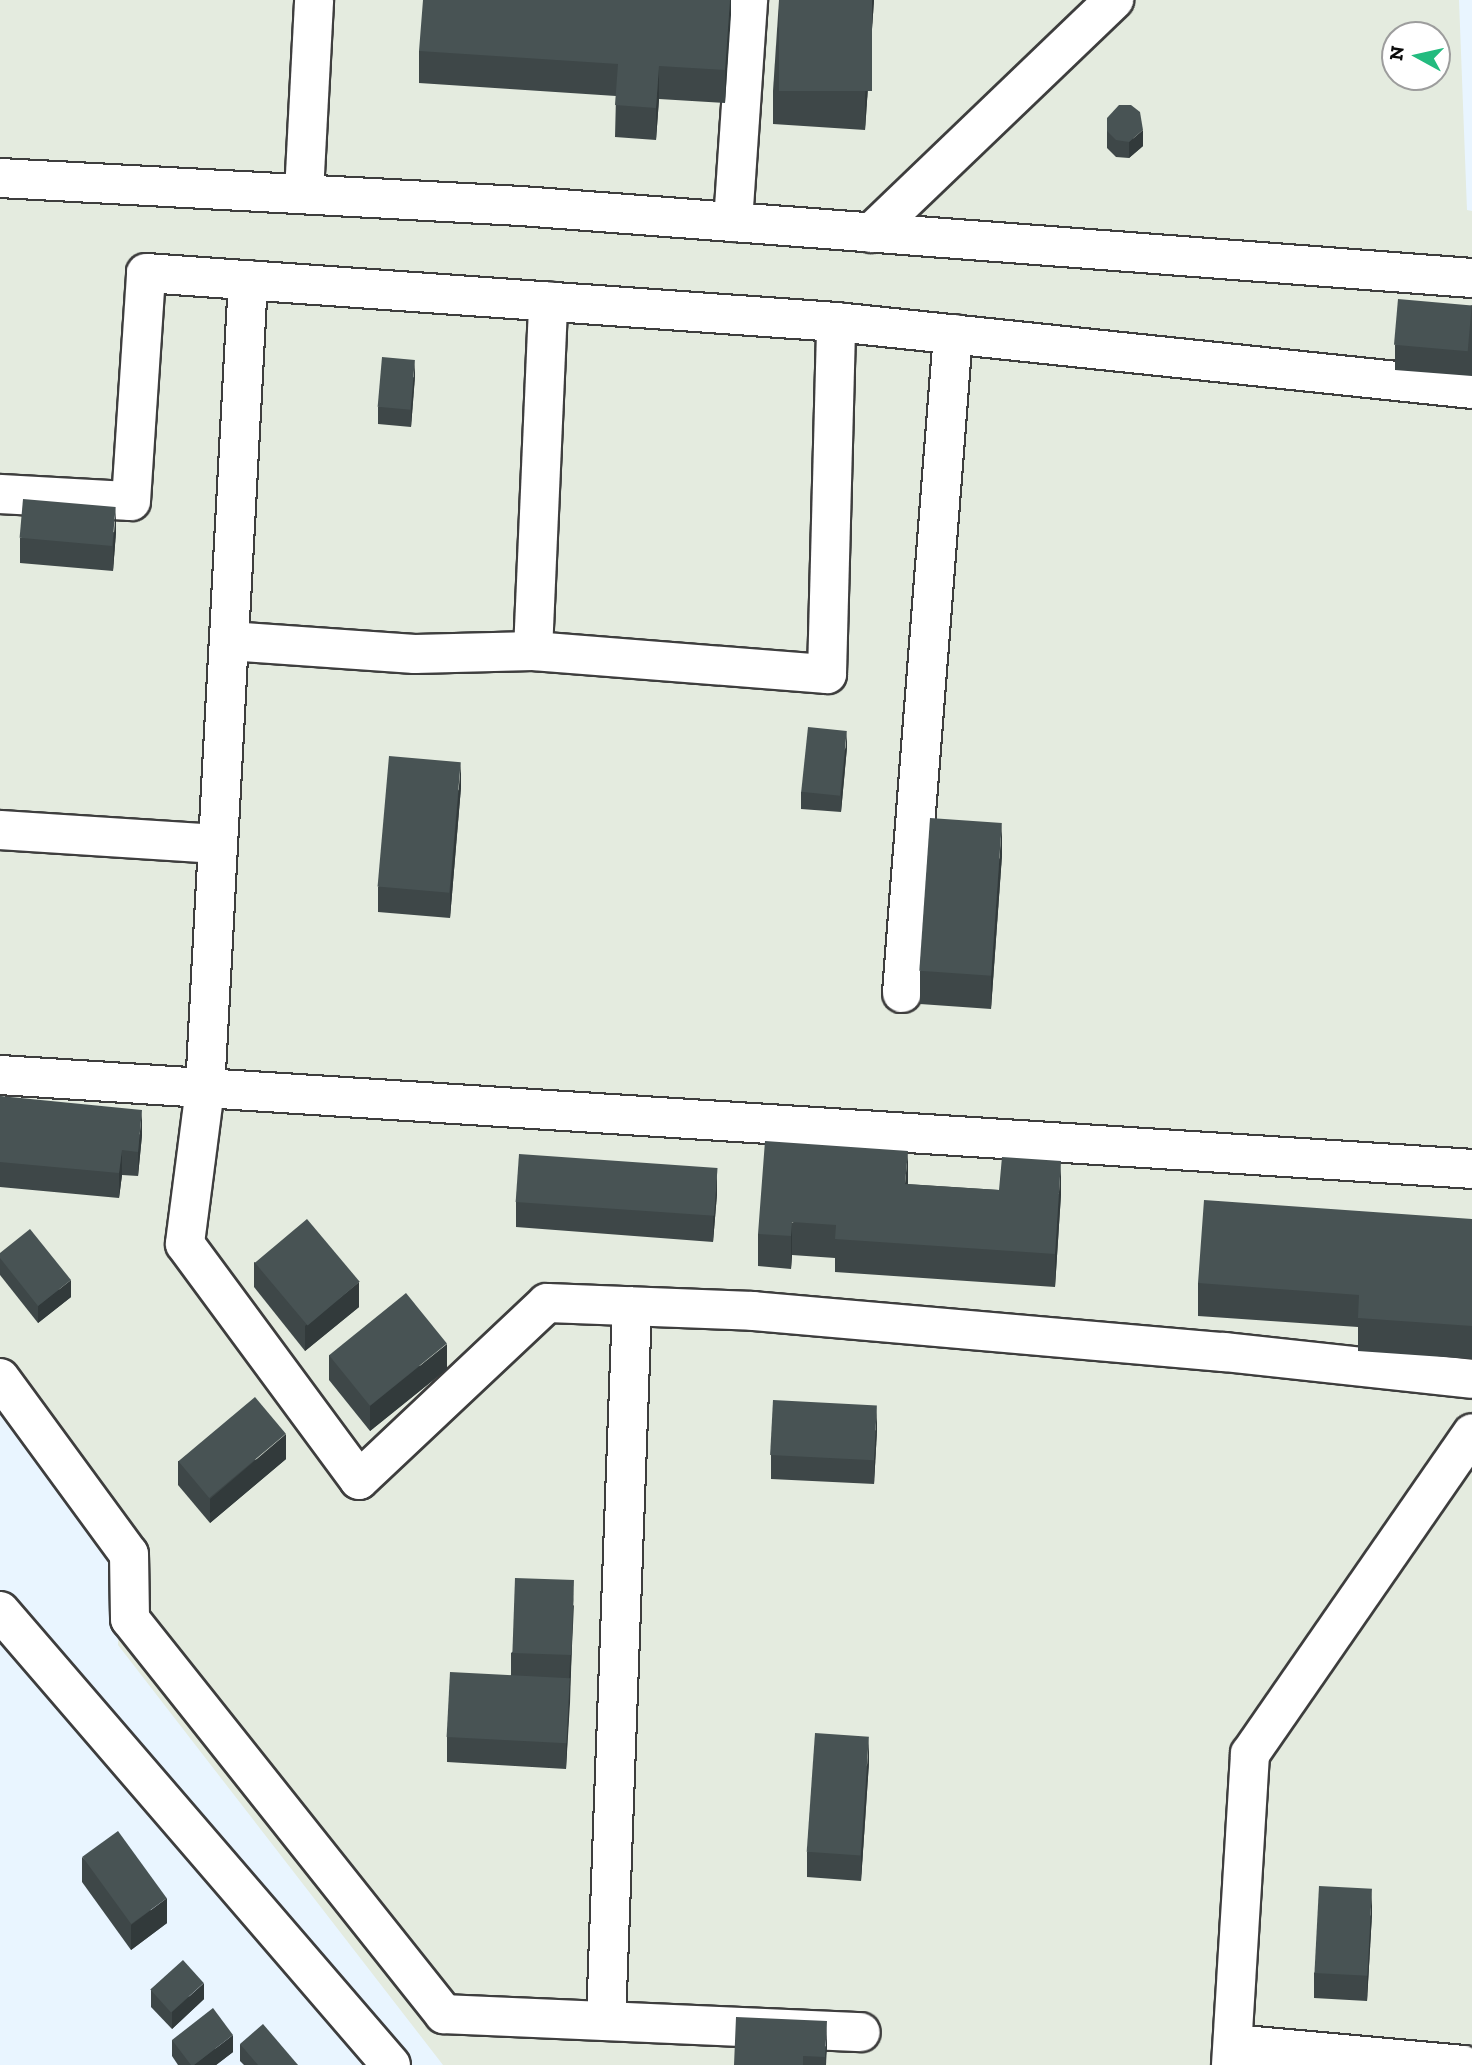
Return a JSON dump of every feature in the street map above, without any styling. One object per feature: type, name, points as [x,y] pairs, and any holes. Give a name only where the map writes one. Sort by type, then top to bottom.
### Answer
[{"type":"street","points":[[304,192],[314,0]]},
{"type":"street","points":[[733,222],[748,0]]},
{"type":"street","points":[[871,233],[1114,0]]},
{"type":"street","points":[[0,178],[304,192],[1472,278]]},
{"type":"street","points":[[0,494],[131,501],[146,273],[836,322],[1472,389]]},
{"type":"street","points":[[248,280],[205,1089],[185,1244],[359,1480],[547,1303],[753,1311],[1224,1352],[1472,1379]]},
{"type":"street","points":[[533,651],[548,301]]},
{"type":"street","points":[[229,641],[415,653],[533,651],[827,674],[836,322]]},
{"type":"street","points":[[902,993],[953,334]]},
{"type":"street","points":[[0,830],[218,844]]},
{"type":"street","points":[[0,1075],[1472,1169]]},
{"type":"street","points":[[606,2021],[632,1306]]},
{"type":"street","points":[[0,1378],[129,1554],[130,1619],[444,2014],[861,2032]]},
{"type":"street","points":[[1463,2065],[1232,2054],[1250,1754],[1472,1433]]},
{"type":"street","points":[[0,1611],[391,2065]]},
{"type":"shaded area","points":[[0,0],[1459,0],[1467,210],[1472,211],[1472,2065],[443,2065],[118,1645],[121,1559],[0,1404]]},
{"type":"building","points":[[423,0],[730,0],[725,70],[659,66],[656,108],[615,105],[618,64],[419,51]]},
{"type":"building","points":[[779,0],[872,0],[872,91],[779,91]]},
{"type":"building","points":[[1119,105],[1131,105],[1140,112],[1143,130],[1129,142],[1116,140],[1107,131],[1107,118]]},
{"type":"building","points":[[1398,299],[1472,305],[1468,351],[1394,345]]},
{"type":"building","points":[[382,357],[415,360],[411,410],[378,407]]},
{"type":"building","points":[[23,499],[116,507],[112,546],[20,538]]},
{"type":"building","points":[[808,727],[847,731],[840,796],[801,792]]},
{"type":"building","points":[[389,756],[461,762],[449,893],[378,887]]},
{"type":"building","points":[[930,818],[1002,823],[991,976],[919,971]]},
{"type":"building","points":[[0,1096],[142,1110],[138,1152],[122,1150],[119,1173],[0,1162]]},
{"type":"building","points":[[765,1141],[908,1151],[905,1184],[999,1190],[1002,1157],[1061,1161],[1055,1254],[835,1239],[836,1225],[792,1222],[791,1236],[758,1234]]},
{"type":"building","points":[[519,1154],[718,1168],[714,1216],[516,1202]]},
{"type":"building","points":[[1204,1200],[1472,1219],[1472,1326],[1358,1318],[1359,1295],[1198,1283]]},
{"type":"building","points":[[307,1219],[360,1282],[308,1326],[255,1263]]},
{"type":"building","points":[[30,1229],[71,1280],[38,1306],[0,1258],[0,1253]]},
{"type":"building","points":[[406,1293],[447,1344],[370,1406],[329,1355]]},
{"type":"building","points":[[255,1397],[286,1434],[209,1498],[178,1461]]},
{"type":"building","points":[[773,1400],[877,1405],[874,1460],[770,1455]]},
{"type":"building","points":[[515,1578],[574,1580],[571,1655],[512,1653]]},
{"type":"building","points":[[450,1672],[570,1678],[566,1743],[447,1737]]},
{"type":"building","points":[[815,1733],[869,1737],[861,1855],[807,1852]]},
{"type":"building","points":[[118,1831],[167,1898],[131,1924],[82,1857]]},
{"type":"building","points":[[1319,1886],[1372,1889],[1367,1976],[1314,1973]]},
{"type":"building","points":[[183,1960],[204,1983],[171,2012],[150,1989]]},
{"type":"building","points":[[213,2008],[233,2035],[191,2065],[172,2040]]},
{"type":"building","points":[[736,2017],[827,2021],[825,2057],[803,2056],[803,2065],[734,2065]]},
{"type":"building","points":[[263,2024],[298,2065],[258,2065],[240,2044]]}]
